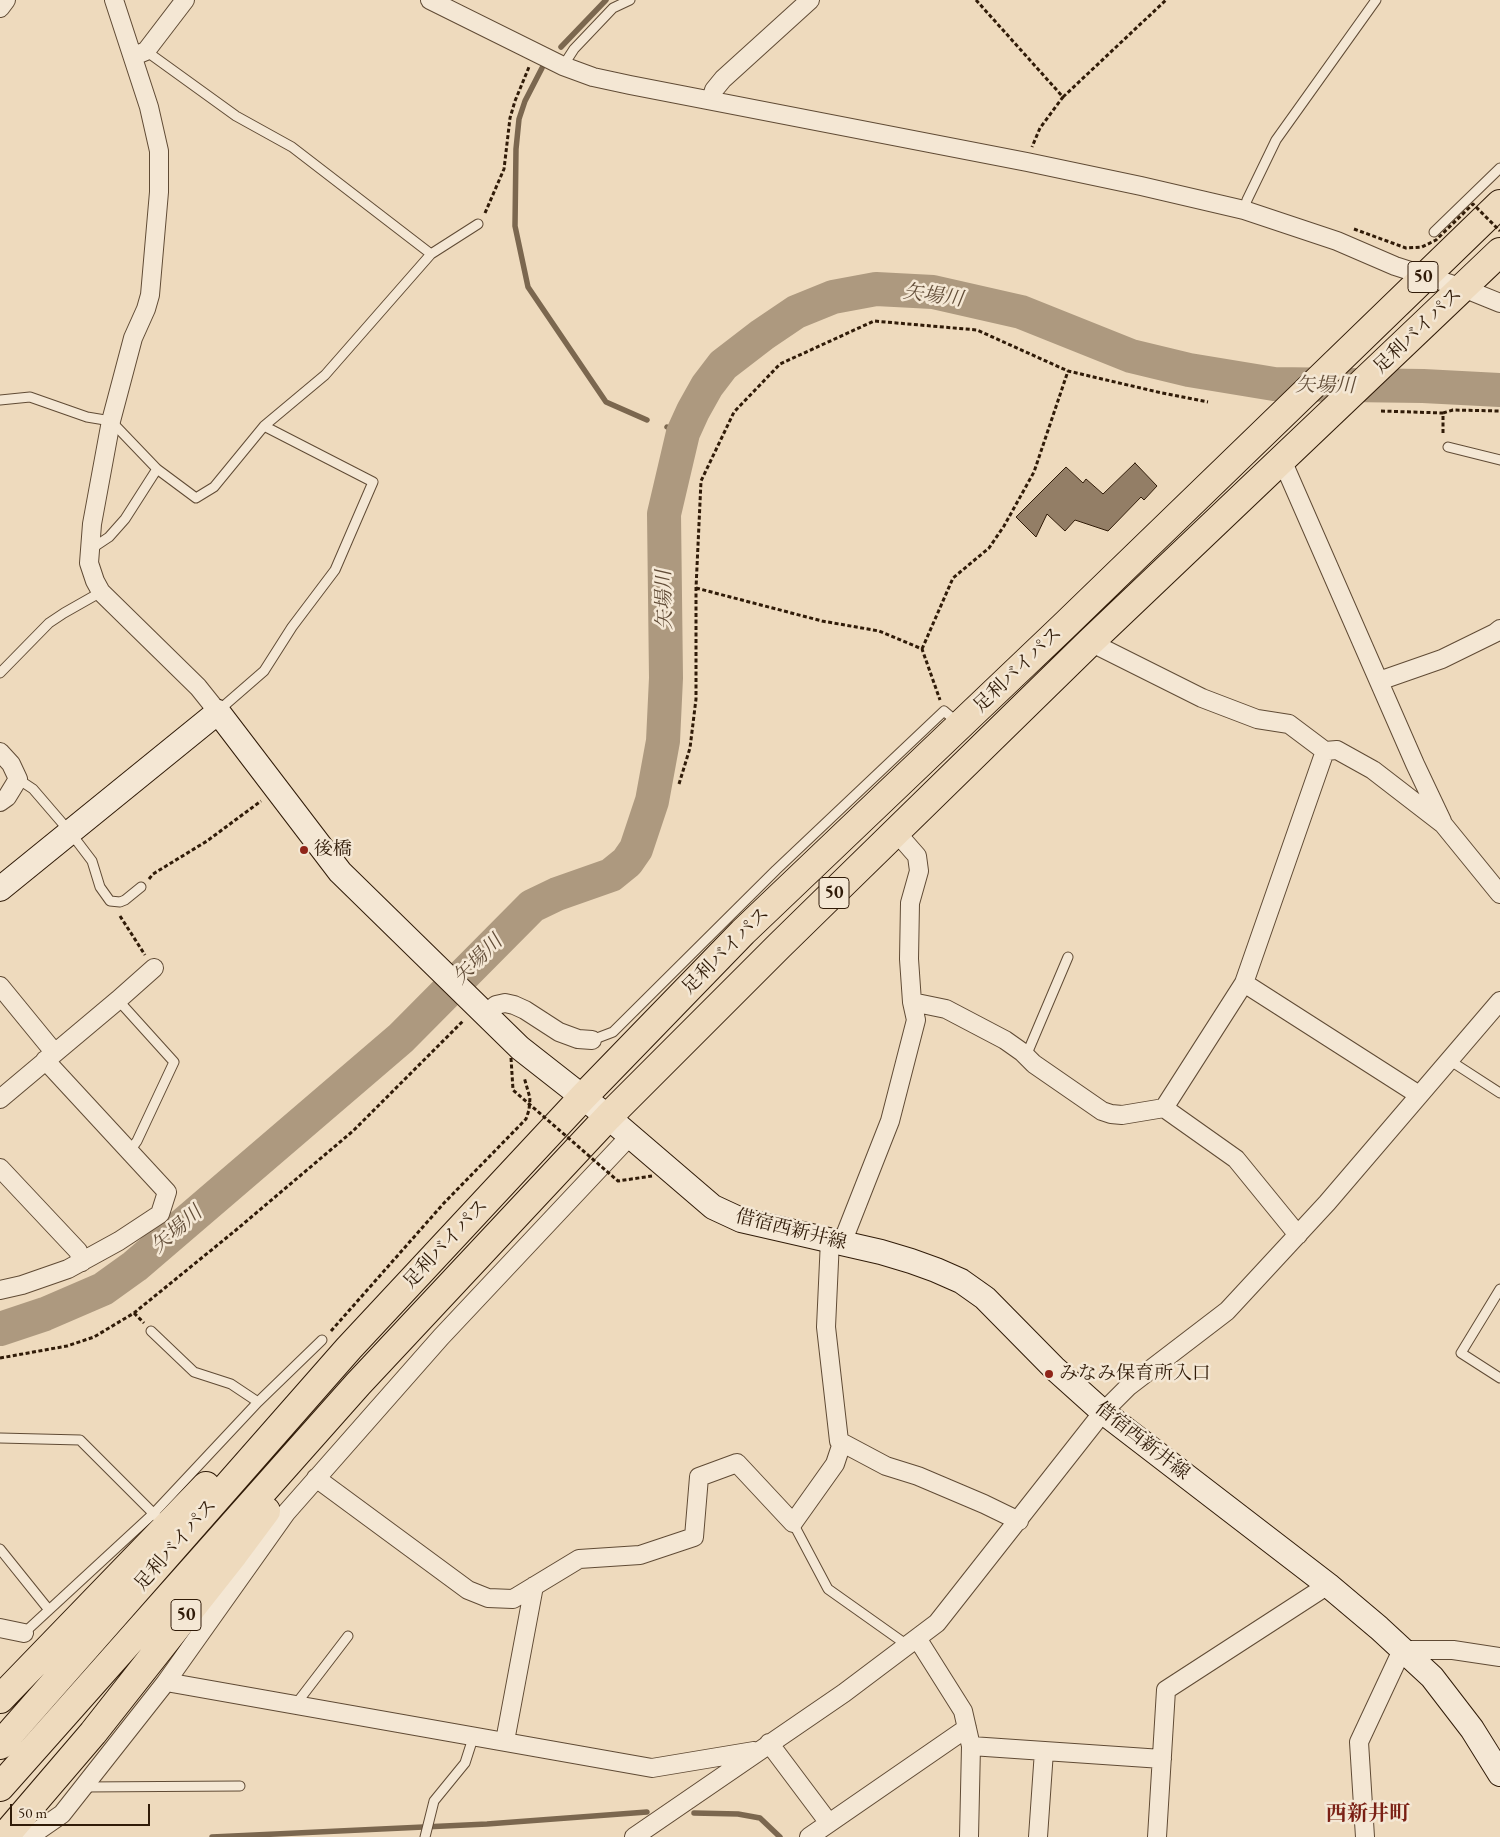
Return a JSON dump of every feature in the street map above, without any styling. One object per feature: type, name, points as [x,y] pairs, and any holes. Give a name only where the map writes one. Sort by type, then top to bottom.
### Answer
[{"type":"highway","name":"足利バイパス","points":[[0,1745],[349,1348],[583,1097],[952,718],[1286,409],[1500,204]]},
{"type":"highway","name":"足利バイパス","points":[[0,1787],[358,1384],[608,1117],[1090,642],[1500,252]]},
{"type":"highway","name":"50","points":[[0,1699],[160,1519],[284,1409],[349,1348]]},
{"type":"highway","name":"50","points":[[4,1837],[93,1733],[234,1554],[358,1384]]},
{"type":"main road","points":[[0,889],[218,712],[340,872],[477,1006]]},
{"type":"main road","name":"借宿西新井線","points":[[477,1006],[535,1060],[608,1117],[713,1207],[742,1220],[836,1241],[911,1261],[961,1281],[985,1298],[1054,1368],[1103,1412],[1354,1605],[1432,1677],[1491,1750],[1500,1774]]},
{"type":"street","points":[[0,8],[6,0]]},
{"type":"street","points":[[114,0],[140,54],[149,107],[160,151],[160,192],[150,295],[133,338],[111,421],[95,508],[89,563],[95,581],[102,592],[198,686],[218,712]]},
{"type":"street","points":[[140,54],[185,0]]},
{"type":"street","points":[[430,0],[563,66],[610,81],[1027,162],[1244,210],[1337,242],[1424,277],[1463,288],[1500,303]]},
{"type":"street","points":[[711,100],[714,90],[722,79],[810,0]]},
{"type":"street","points":[[1282,460],[1443,824]]},
{"type":"street","points":[[1379,681],[1442,659],[1500,629]]},
{"type":"street","points":[[1090,642],[1202,698],[1257,719],[1288,724],[1325,751],[1337,750],[1373,770],[1443,824],[1500,894]]},
{"type":"street","points":[[1164,1108],[1244,983],[1325,751]]},
{"type":"street","points":[[0,752],[10,764],[18,779],[7,797],[0,802]]},
{"type":"street","points":[[896,832],[917,856],[919,871],[910,903],[909,959],[912,1002],[916,1020],[890,1121],[836,1241],[826,1327],[839,1441],[886,1466],[926,1480],[1018,1520]]},
{"type":"street","points":[[0,1099],[154,968]]},
{"type":"street","points":[[1244,983],[1419,1095]]},
{"type":"street","points":[[0,986],[50,1056],[129,1152],[166,1192],[160,1214],[82,1262],[22,1285],[0,1290]]},
{"type":"street","points":[[634,1837],[844,1693],[937,1623],[1103,1412],[1129,1386],[1227,1311],[1298,1235],[1500,1001]]},
{"type":"street","points":[[912,1002],[946,1009],[1005,1040],[1034,1064],[1102,1111],[1122,1115],[1164,1108],[1236,1159],[1298,1235]]},
{"type":"street","points":[[477,1006],[505,1003],[514,1005],[526,1010],[559,1032],[578,1039],[592,1040]]},
{"type":"street","points":[[30,1837],[62,1814],[166,1682],[286,1512],[440,1337],[630,1136]]},
{"type":"street","points":[[0,1168],[78,1251],[82,1262]]},
{"type":"street","points":[[316,1478],[468,1590],[488,1598],[513,1599],[579,1559],[640,1555],[694,1537],[699,1477],[737,1463],[793,1523],[835,1464],[842,1443]]},
{"type":"street","points":[[1157,1837],[1166,1690],[1328,1585]]},
{"type":"street","points":[[505,1741],[534,1586]]},
{"type":"street","points":[[0,1628],[24,1633]]},
{"type":"street","points":[[912,1642],[963,1711],[972,1746],[966,1834]]},
{"type":"street","points":[[1365,1837],[1359,1742],[1402,1650],[1453,1650],[1500,1657]]},
{"type":"street","points":[[166,1682],[652,1768],[764,1747]]},
{"type":"street","points":[[809,1837],[967,1728]]},
{"type":"street","points":[[972,1746],[1162,1759]]},
{"type":"street","points":[[764,1747],[829,1823]]},
{"type":"street","points":[[1038,1837],[1044,1751]]},
{"type":"lane","points":[[563,66],[574,49],[613,8],[630,0]]},
{"type":"lane","points":[[1244,210],[1276,140],[1376,0]]},
{"type":"lane","points":[[140,54],[236,116],[292,147],[431,254]]},
{"type":"lane","points":[[1434,232],[1500,168]]},
{"type":"lane","points":[[0,400],[30,397],[87,417],[111,421],[157,469],[196,498],[214,486],[264,426],[325,375],[431,254],[478,224]]},
{"type":"lane","points":[[218,712],[264,671],[292,627],[335,570],[373,482],[264,426]]},
{"type":"lane","points":[[1448,447],[1500,460]]},
{"type":"lane","points":[[89,550],[109,537],[125,518],[157,469]]},
{"type":"lane","points":[[0,673],[49,623],[102,592]]},
{"type":"lane","points":[[592,1040],[613,1032],[776,870],[952,718]]},
{"type":"lane","points":[[18,779],[33,789],[92,861],[100,886],[110,901],[120,902],[125,900],[142,887]]},
{"type":"lane","points":[[1026,1056],[1068,957]]},
{"type":"lane","points":[[118,1000],[174,1062],[137,1141],[129,1152]]},
{"type":"lane","points":[[1449,1060],[1500,1093]]},
{"type":"lane","points":[[1500,1290],[1461,1353],[1500,1378]]},
{"type":"lane","points":[[151,1331],[194,1372],[232,1384],[258,1402]]},
{"type":"lane","points":[[24,1633],[49,1610],[160,1519],[258,1402],[322,1340]]},
{"type":"lane","points":[[0,1438],[80,1440],[160,1519]]},
{"type":"lane","points":[[793,1523],[828,1589],[912,1642]]},
{"type":"lane","points":[[0,1549],[49,1610]]},
{"type":"lane","points":[[296,1704],[348,1636]]},
{"type":"lane","points":[[425,1837],[434,1801],[465,1763],[474,1736]]},
{"type":"lane","points":[[83,1787],[240,1786]]},
{"type":"path","points":[[976,0],[1063,97]]},
{"type":"path","points":[[1027,162],[1040,128],[1063,97],[1166,0]]},
{"type":"path","points":[[478,224],[487,210],[504,169],[507,135],[515,101],[535,53]]},
{"type":"path","points":[[1354,229],[1406,248],[1422,247],[1436,240],[1474,204],[1500,231]]},
{"type":"path","points":[[679,784],[690,748],[696,699],[696,588],[701,481],[734,412],[780,364],[874,321],[977,330],[1068,371],[1208,402]]},
{"type":"path","points":[[922,649],[953,578],[989,548],[1004,526],[1034,472],[1068,371]]},
{"type":"path","points":[[1382,411],[1443,413],[1454,410],[1500,411]]},
{"type":"path","points":[[1443,413],[1443,441],[1448,447]]},
{"type":"path","points":[[696,588],[822,621],[879,631],[922,649],[952,718]]},
{"type":"path","points":[[142,887],[153,874],[207,841],[277,789]]},
{"type":"path","points":[[110,901],[154,968]]},
{"type":"path","points":[[0,1358],[76,1344],[94,1338],[134,1313],[353,1132],[477,1006]]},
{"type":"path","points":[[511,1058],[513,1090],[618,1181],[652,1176]]},
{"type":"path","points":[[322,1340],[444,1203],[526,1118],[530,1098],[524,1078],[535,1060]]},
{"type":"building","points":[[1135,463],[1157,486],[1144,500],[1141,497],[1108,531],[1075,520],[1065,531],[1047,514],[1036,537],[1016,517],[1066,467],[1083,483],[1086,479],[1103,494]]},
{"type":"waterway","points":[[561,47],[606,0]]},
{"type":"waterway","points":[[542,68],[525,101],[519,119],[516,149],[515,226],[528,287],[606,402],[647,420]]},
{"type":"waterway","name":"矢場川","points":[[0,1329],[45,1314],[103,1289],[135,1266],[401,1038],[532,906],[557,894],[611,875],[627,862],[636,849],[652,801],[663,741],[666,678],[664,514],[683,433],[707,386],[723,365],[796,312],[833,297],[876,289],[933,292],[1021,312],[1131,356],[1189,370],[1274,384],[1423,386],[1500,390]]},
{"type":"waterway","points":[[667,427],[683,433]]},
{"type":"waterway","points":[[212,1837],[487,1824],[647,1812]]},
{"type":"waterway","points":[[694,1813],[738,1814],[760,1818],[780,1837]]},
{"type":"place","name":"後橋","points":[[304,850]]},
{"type":"place","name":"みなみ保育所入口","points":[[1049,1374]]},
{"type":"district","name":"西新井町","points":[[1368,1814]]}]
